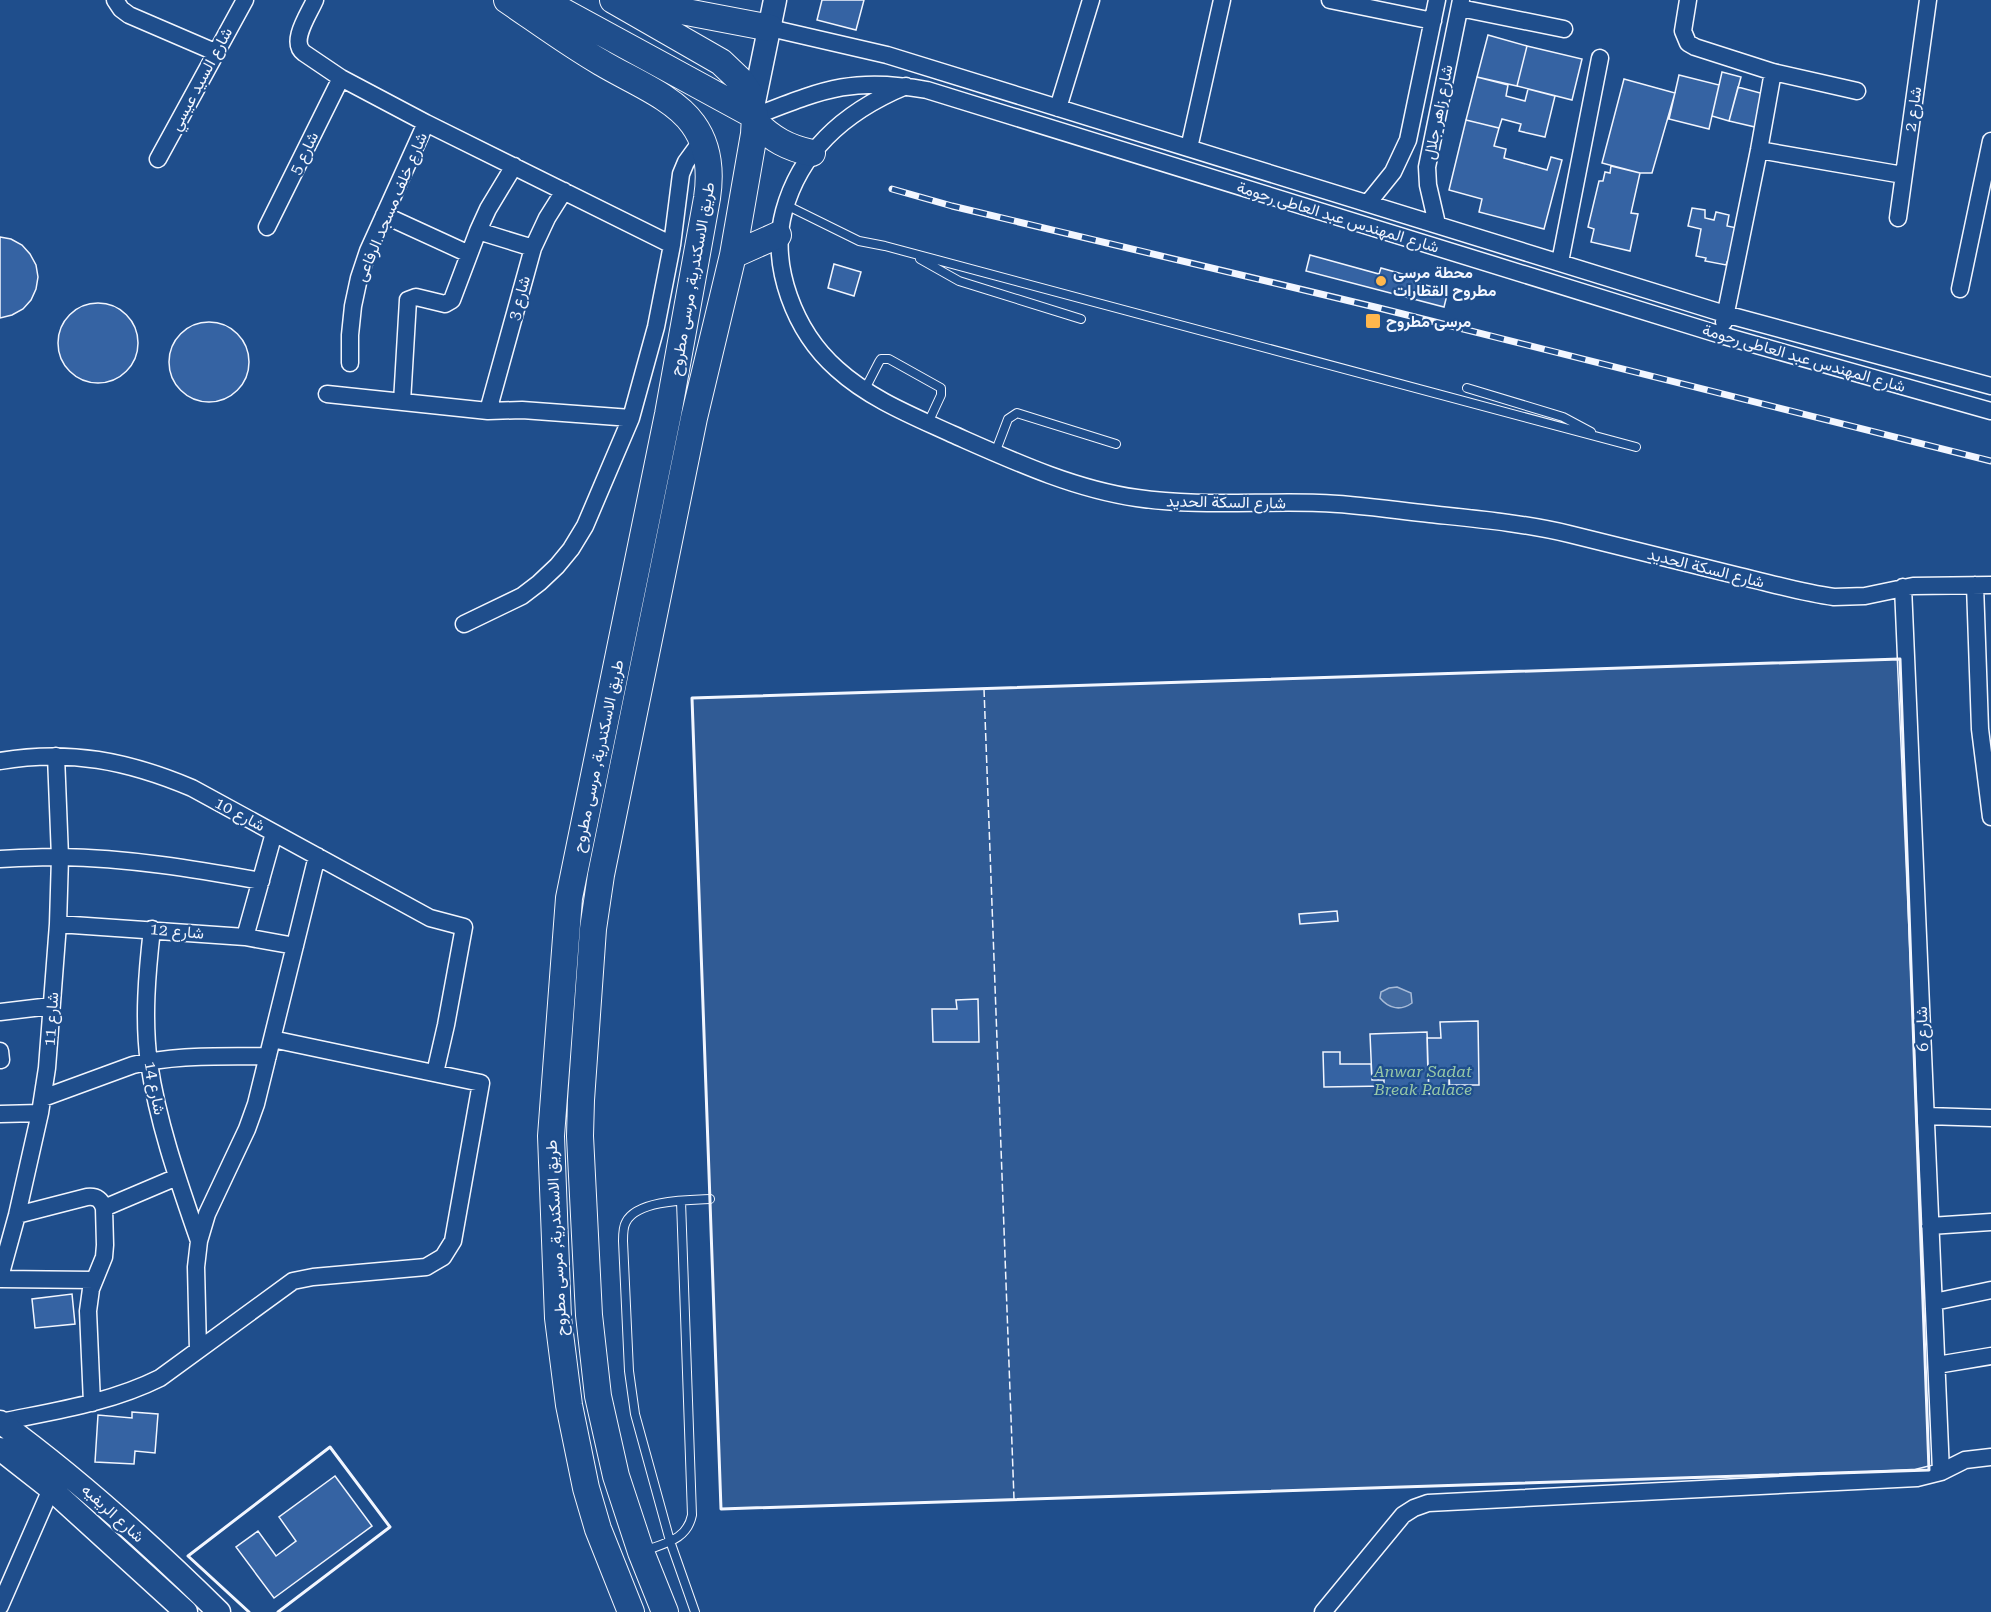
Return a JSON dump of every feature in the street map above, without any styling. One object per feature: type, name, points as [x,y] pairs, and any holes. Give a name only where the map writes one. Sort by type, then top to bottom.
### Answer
[{"type":"main road","name":"طريق الاسكندرية, مرسى مطروح","points":[[507,0],[599,62],[680,109],[702,140],[709,168],[707,198],[668,414],[569,898],[551,1136],[558,1318],[569,1405],[584,1478],[598,1529],[631,1612]]},
{"type":"main road","points":[[542,0],[754,115]]},
{"type":"main road","points":[[613,0],[721,62],[741,81],[748,93],[754,115],[766,133],[796,149],[812,153]]},
{"type":"main road","points":[[622,0],[770,28]]},
{"type":"main road","name":"طريق الاسكندرية, مرسى مطروح","points":[[665,1612],[624,1505],[606,1436],[592,1356],[580,1136],[592,940],[601,875],[692,430],[733,255],[754,115]]},
{"type":"main road","points":[[733,255],[778,235]]},
{"type":"street","points":[[115,0],[129,15],[215,52]]},
{"type":"street","name":"شارع السيد عيسي","points":[[158,159],[245,0]]},
{"type":"street","points":[[315,0],[299,36],[297,46],[304,53],[341,78],[426,123],[672,245]]},
{"type":"street","points":[[754,115],[775,0]]},
{"type":"street","points":[[1058,108],[1091,0]]},
{"type":"street","points":[[1189,148],[1222,0]]},
{"type":"street","points":[[1330,0],[1433,21]]},
{"type":"street","name":"شارع زاهر جلال","points":[[1368,203],[1393,172],[1408,140],[1437,0]]},
{"type":"street","points":[[1688,0],[1684,38],[1695,47],[1773,72],[1857,91]]},
{"type":"street","name":"شارع 2","points":[[1898,218],[1928,0]]},
{"type":"street","points":[[1460,4],[1564,29]]},
{"type":"street","name":"شارع زاهر جلال","points":[[1437,224],[1428,185],[1427,167],[1460,4]]},
{"type":"street","name":"شارع المهندس عبد العاطى رحومة","points":[[770,28],[887,55],[1725,314],[1991,386]]},
{"type":"street","points":[[1560,262],[1600,58]]},
{"type":"street","points":[[1721,335],[1773,72]]},
{"type":"street","name":"شارع 5","points":[[267,227],[341,78]]},
{"type":"street","name":"شارع المهندس عبد العاطى رحومة","points":[[754,115],[834,88],[870,83],[927,90],[1721,335],[1991,411]]},
{"type":"street","name":"شارع السكة الحديد","points":[[906,86],[864,106],[845,120],[812,153],[793,187],[778,235],[782,272],[793,307],[806,331],[835,368],[864,391],[928,423],[994,453],[1079,484],[1135,498],[1192,503],[1335,504],[1524,525],[1834,597],[1865,596],[1903,587],[1983,585]]},
{"type":"street","name":"شارع خلف مسجد الرفاعى","points":[[350,363],[352,306],[359,278],[368,251],[426,123]]},
{"type":"street","points":[[464,624],[522,596],[557,566],[585,526],[631,418],[651,346],[672,245],[681,174],[686,162],[702,140]]},
{"type":"street","points":[[1960,289],[1987,176],[1991,141]]},
{"type":"street","points":[[1759,150],[1903,175]]},
{"type":"street","points":[[402,402],[407,303],[410,298],[416,297],[441,304],[453,300],[488,209],[514,166]]},
{"type":"street","points":[[1285,200],[1291,180]]},
{"type":"street","name":"شارع 3","points":[[488,411],[533,248],[547,218],[564,191]]},
{"type":"street","points":[[384,216],[469,254]]},
{"type":"street","points":[[478,231],[533,248]]},
{"type":"street","points":[[327,394],[488,411],[522,410],[631,418]]},
{"type":"street","points":[[1983,585],[1985,729],[1991,817]]},
{"type":"street","name":"شارع 6","points":[[1903,587],[1941,1472]]},
{"type":"street","name":"شارع 10","points":[[0,760],[56,756],[92,758],[126,764],[160,774],[192,788],[430,918],[464,927],[435,1073]]},
{"type":"street","name":"شارع 11","points":[[0,1278],[17,1215],[47,1068],[58,924],[60,857],[56,756]]},
{"type":"street","points":[[245,937],[274,833]]},
{"type":"street","points":[[198,1350],[196,1267],[199,1241],[207,1214],[248,1129],[317,856]]},
{"type":"street","points":[[0,859],[60,857],[127,861],[194,869],[261,881]]},
{"type":"street","name":"شارع 12","points":[[58,924],[245,937],[295,946]]},
{"type":"street","name":"شارع 14","points":[[152,929],[146,993],[149,1061],[161,1120],[177,1177],[199,1241]]},
{"type":"street","points":[[0,1012],[51,1006]]},
{"type":"street","points":[[0,1422],[92,1403],[138,1389],[160,1378],[293,1281],[426,1267],[443,1257],[453,1240],[482,1083],[272,1039]]},
{"type":"street","points":[[0,1114],[41,1106],[134,1065],[149,1061],[167,1058],[268,1056]]},
{"type":"street","points":[[1926,1116],[1991,1118]]},
{"type":"street","points":[[104,1208],[177,1177]]},
{"type":"street","points":[[17,1215],[93,1196],[102,1202],[104,1257],[94,1280],[87,1311],[92,1403]]},
{"type":"street","points":[[1930,1226],[1991,1222]]},
{"type":"street","points":[[0,1278],[94,1280]]},
{"type":"street","points":[[1934,1302],[1991,1290]]},
{"type":"street","points":[[1937,1365],[1991,1356]]},
{"type":"street","name":"شارع الريفيه","points":[[0,1422],[66,1472],[219,1612]]},
{"type":"street","name":"شارع الريفيه","points":[[0,1449],[51,1489],[186,1612]]},
{"type":"street","points":[[1323,1612],[1403,1515],[1428,1503],[1917,1478],[1941,1472],[1965,1460],[1991,1456]]},
{"type":"street","points":[[0,1606],[51,1489]]},
{"type":"street","points":[[157,1584],[173,1568]]},
{"type":"lane","points":[[786,205],[859,241],[1636,447]]},
{"type":"lane","points":[[910,253],[959,281],[1081,319]]},
{"type":"lane","points":[[864,391],[881,359],[889,359],[941,388],[941,395],[928,423]]},
{"type":"lane","points":[[1467,388],[1563,417],[1601,438]]},
{"type":"lane","points":[[994,453],[1008,419],[1017,413],[1116,444]]},
{"type":"lane","points":[[695,1612],[670,1542],[631,1393],[623,1241],[625,1223],[633,1213],[646,1207],[710,1198]]},
{"type":"lane","points":[[641,1552],[683,1535],[690,1525],[692,1515],[681,1201]]},
{"type":"shaded area","name":"Anwar Sadat Break Palace","points":[[1900,659],[1929,1470],[721,1509],[692,698]]},
{"type":"shaded area","points":[[1397,987],[1411,993],[1412,1003],[1395,1008],[1387,1005],[1380,998],[1381,992]]},
{"type":"building","points":[[822,0],[864,0],[856,30],[817,20]]},
{"type":"building","points":[[1488,35],[1527,46],[1517,86],[1477,77]]},
{"type":"building","points":[[1527,46],[1582,59],[1572,100],[1517,86]]},
{"type":"building","points":[[1722,72],[1741,77],[1729,121],[1712,116]]},
{"type":"building","points":[[1679,75],[1719,85],[1709,129],[1669,119]]},
{"type":"building","points":[[1477,77],[1508,85],[1506,96],[1525,101],[1528,89],[1555,96],[1545,137],[1519,131],[1521,124],[1502,119],[1499,128],[1466,120]]},
{"type":"building","points":[[1624,79],[1675,93],[1652,173],[1640,173],[1602,163]]},
{"type":"building","points":[[1738,87],[1764,94],[1755,127],[1729,121]]},
{"type":"building","points":[[1466,120],[1499,128],[1494,146],[1506,149],[1504,158],[1547,170],[1551,157],[1562,160],[1544,229],[1479,212],[1482,199],[1449,190]]},
{"type":"building","points":[[1611,166],[1640,173],[1631,213],[1638,214],[1630,251],[1591,242],[1594,229],[1588,227],[1599,181],[1603,181],[1605,172],[1610,173]]},
{"type":"building","points":[[1692,208],[1705,210],[1705,218],[1714,220],[1716,212],[1729,215],[1727,226],[1737,228],[1733,264],[1705,261],[1706,258],[1696,256],[1701,229],[1688,226]]},
{"type":"building","points":[[0,237],[11,239],[22,245],[36,265],[38,277],[31,300],[23,309],[0,318]]},
{"type":"building","name":"محطة مرسى مطروح القطارات","points":[[1310,255],[1379,274],[1381,268],[1420,279],[1418,283],[1448,291],[1444,307],[1306,271]]},
{"type":"building","points":[[834,264],[861,272],[854,296],[828,288]]},
{"type":"building","points":[[90,303],[106,303],[127,314],[138,335],[138,351],[127,372],[106,383],[90,383],[76,377],[64,365],[58,351],[58,335],[64,321],[76,309]]},
{"type":"building","points":[[201,322],[217,322],[238,333],[249,354],[249,370],[238,391],[217,402],[201,402],[187,396],[175,384],[169,370],[169,354],[175,340],[187,328]]},
{"type":"building","points":[[1337,911],[1338,921],[1300,924],[1299,914]]},
{"type":"building","points":[[978,999],[979,1042],[933,1042],[932,1009],[957,1009],[956,1000]]},
{"type":"building","points":[[1478,1021],[1479,1085],[1449,1085],[1449,1073],[1428,1074],[1427,1038],[1441,1038],[1440,1022]]},
{"type":"building","points":[[1427,1032],[1429,1094],[1384,1095],[1384,1080],[1372,1080],[1370,1034]]},
{"type":"building","points":[[1323,1052],[1340,1052],[1340,1064],[1371,1064],[1372,1080],[1384,1080],[1384,1086],[1324,1087]]},
{"type":"building","points":[[1449,1073],[1450,1093],[1429,1094],[1428,1074]]},
{"type":"building","points":[[72,1294],[75,1324],[35,1328],[32,1299]]},
{"type":"building","points":[[132,1412],[158,1414],[155,1453],[135,1451],[134,1464],[95,1462],[98,1415],[132,1418]]},
{"type":"building","points":[[335,1476],[372,1526],[274,1598],[236,1547],[258,1531],[276,1556],[296,1541],[279,1517]]},
{"type":"railway","points":[[892,189],[952,206],[1379,308],[1991,461]]},
{"type":"fence","points":[[984,689],[1014,1499]]},
{"type":"wall","points":[[1900,659],[1929,1470],[721,1509],[692,698],[1900,659]]},
{"type":"wall","points":[[249,1612],[188,1556],[330,1447],[390,1527],[278,1612]]},
{"type":"place","name":"محطة مرسى مطروح القطارات","points":[[1381,281]]},
{"type":"place","name":"مرسى مطروح","points":[[1373,321]]}]
